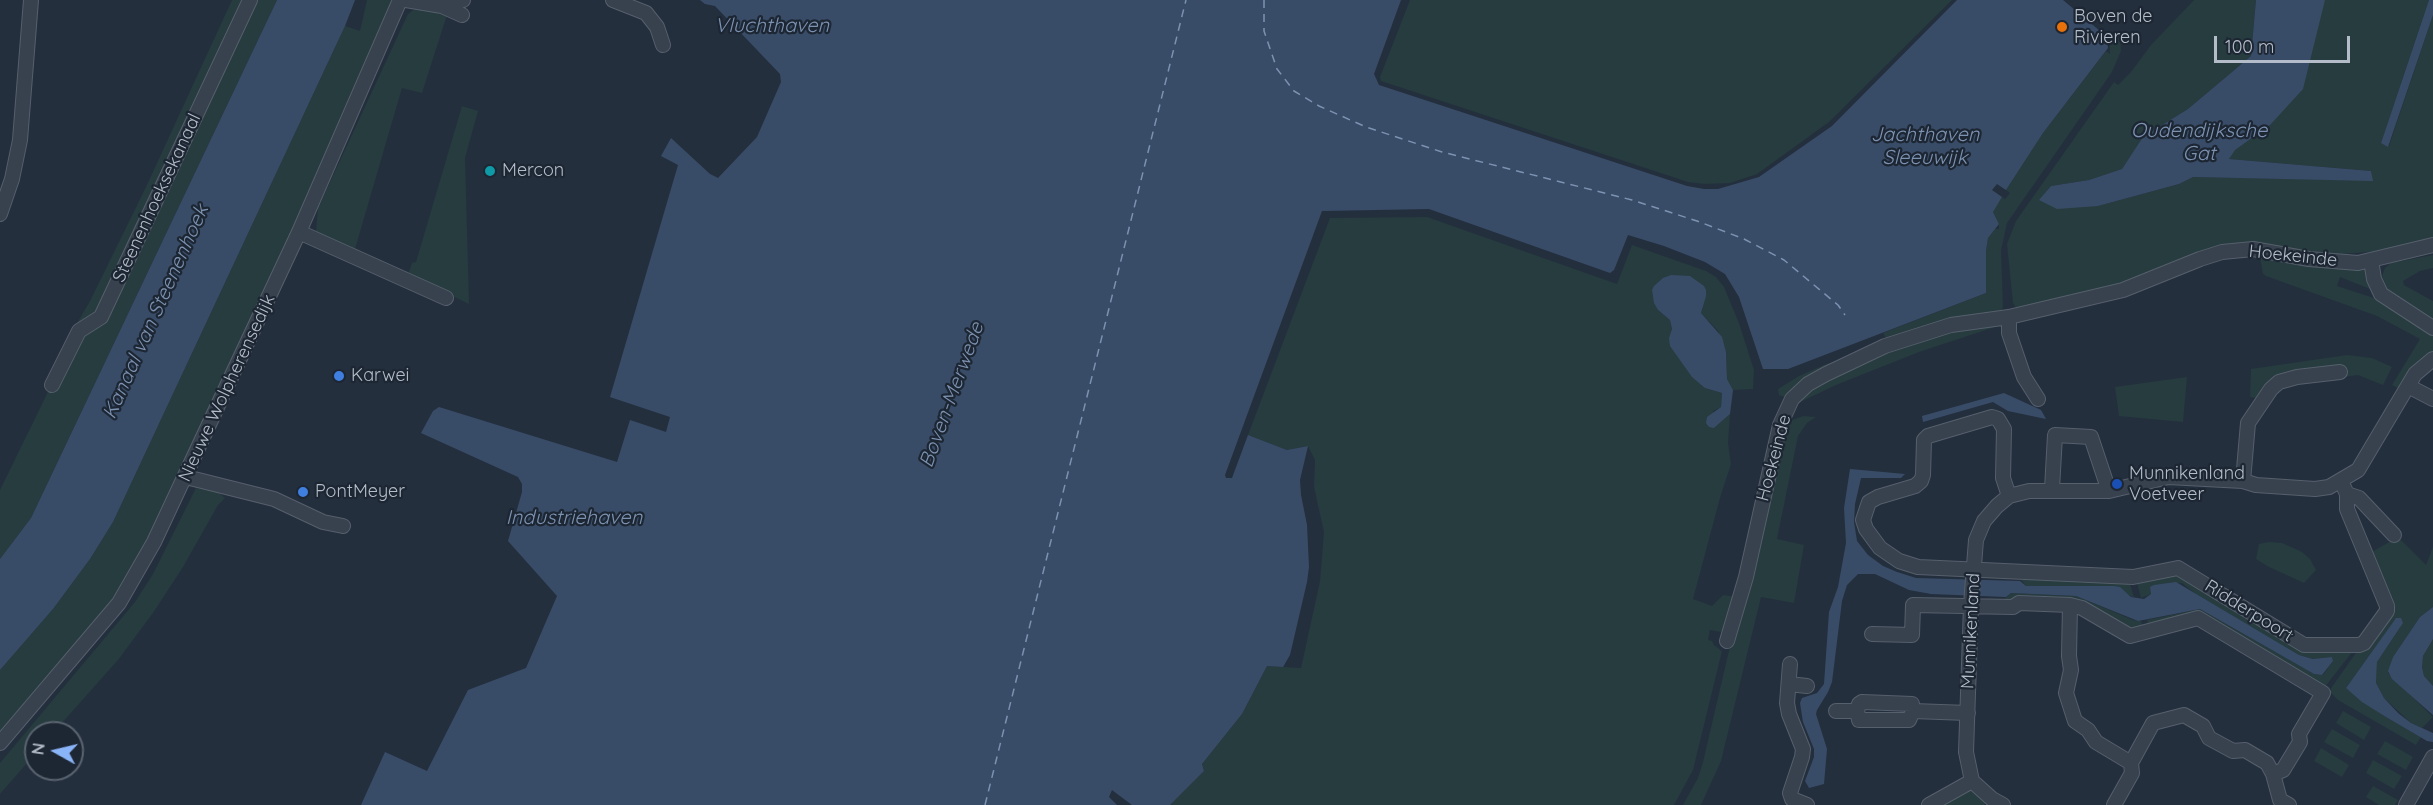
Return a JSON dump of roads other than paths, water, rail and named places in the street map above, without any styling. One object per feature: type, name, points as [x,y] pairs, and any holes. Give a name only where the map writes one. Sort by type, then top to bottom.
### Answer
[{"type":"street","points":[[0,214],[12,179],[20,140],[31,0]]},
{"type":"street","name":"Steenenhoeksekanaal","points":[[52,385],[79,331],[101,317],[250,0]]},
{"type":"street","name":"Nieuwe Wolpherensedijk","points":[[0,742],[119,603],[154,542],[299,232],[400,0]]},
{"type":"street","points":[[406,0],[434,3],[463,0]]},
{"type":"street","points":[[613,0],[645,13],[657,27],[663,45]]},
{"type":"street","points":[[434,3],[462,15]]},
{"type":"street","points":[[299,232],[446,298]]},
{"type":"street","name":"Hoekeinde","points":[[1727,641],[1746,577],[1777,435],[1792,399],[1808,384],[1885,346],[1951,325],[2009,317],[2123,290],[2222,252],[2253,249],[2309,259],[2358,263],[2433,245]]},
{"type":"street","points":[[2371,260],[2374,279],[2381,294],[2433,328]]},
{"type":"street","points":[[2009,317],[2009,333],[2024,377],[2038,399]]},
{"type":"street","points":[[1974,573],[1918,567],[1899,561],[1880,548],[1866,529],[1863,520],[1869,502],[1878,496],[1915,486],[1921,482],[1923,475],[1922,445],[1928,436],[1992,417],[1998,418],[2004,429],[2003,478],[2009,496],[2029,490],[2109,491],[2168,477],[2243,481],[2314,489],[2329,487],[2352,475],[2362,464],[2418,370],[2433,359]]},
{"type":"street","points":[[2243,481],[2248,423],[2271,389],[2279,382],[2297,377],[2340,372]]},
{"type":"street","points":[[2408,386],[2433,399]]},
{"type":"street","points":[[2052,489],[2055,435],[2091,436],[2109,491]]},
{"type":"street","points":[[186,477],[274,500],[323,522],[343,525]]},
{"type":"street","name":"Ridderpoort","points":[[1974,573],[2133,577],[2178,568],[2304,645],[2359,645],[2364,643],[2387,611],[2387,606],[2347,509],[2347,494],[2341,481]]},
{"type":"street","points":[[2347,494],[2359,498],[2394,535]]},
{"type":"street","name":"Munnikenland","points":[[1972,781],[1966,752],[1976,540],[1984,521],[2009,496]]},
{"type":"street","points":[[1872,634],[1912,635],[1913,605],[1972,601],[2013,607],[2019,603],[2070,605],[2082,608],[2130,636],[2198,618],[2323,693],[2299,734],[2300,742],[2283,770],[2273,774]]},
{"type":"street","points":[[2070,605],[2071,670],[2066,693],[2074,721],[2088,730],[2096,742],[2131,763]]},
{"type":"street","points":[[1790,664],[1789,714],[1803,749],[1790,793],[1792,799],[1807,805]]},
{"type":"street","points":[[1789,684],[1807,686]]},
{"type":"street","points":[[1836,711],[1857,711],[1858,704],[1862,702],[1912,704],[1913,711],[1968,713]]},
{"type":"street","points":[[2120,803],[2132,773],[2131,763],[2153,723],[2184,715],[2203,726],[2209,738],[2233,751],[2245,750],[2267,763],[2273,774],[2280,800],[2289,805]]},
{"type":"street","points":[[2406,805],[2433,757]]},
{"type":"street","points":[[1929,805],[1972,781],[1992,799],[2003,805]]},
{"type":"water","name":"Kanaal van Steenenhoek","points":[[277,0],[355,0],[345,26],[113,522],[90,559],[53,609],[0,670],[0,559],[31,518]]},
{"type":"water","points":[[700,0],[1401,0],[1374,74],[1379,85],[1687,186],[1704,189],[1718,189],[1759,177],[1832,126],[1957,0],[2063,0],[2106,36],[2108,48],[2043,133],[2006,190],[1997,184],[1992,190],[2002,197],[1993,212],[1999,224],[1988,238],[1986,293],[1788,369],[1763,369],[1739,297],[1725,274],[1705,262],[1664,246],[1628,235],[1614,270],[1610,273],[1429,209],[1322,211],[1225,475],[1226,478],[1232,478],[1248,435],[1287,450],[1308,446],[1300,480],[1307,525],[1309,567],[1290,655],[1283,667],[1267,666],[1242,714],[1202,764],[1204,771],[1170,805],[1132,805],[1112,790],[1109,797],[1117,805],[361,805],[385,752],[427,771],[468,690],[526,668],[557,596],[508,541],[522,492],[522,484],[518,477],[421,433],[433,411],[439,407],[617,462],[630,420],[666,432],[670,417],[610,397],[678,165],[661,156],[671,138],[710,174],[718,178],[757,137],[781,82],[780,74],[715,6],[705,4]]},
{"type":"water","name":"Oudendijksche Gat","points":[[2256,0],[2325,0],[2303,89],[2270,125],[2235,150],[2229,159],[2371,171],[2373,181],[2193,177],[2179,184],[2098,206],[2057,209],[2039,200],[2051,186],[2089,180],[2122,169],[2143,137],[2188,109],[2251,56]]},
{"type":"water","points":[[2429,0],[2433,0],[2433,15],[2388,147],[2381,143]]},
{"type":"water","points":[[1671,275],[1690,276],[1704,286],[1706,296],[1701,313],[1722,337],[1726,352],[1727,379],[1733,390],[1730,414],[1714,428],[1709,427],[1706,423],[1707,417],[1721,407],[1722,393],[1705,388],[1692,377],[1670,346],[1669,338],[1672,329],[1670,320],[1658,310],[1654,303],[1652,290],[1654,286],[1663,278]]},
{"type":"water","points":[[2004,393],[2041,410],[2046,419],[2008,411],[1993,402],[1923,422],[1922,416]]},
{"type":"water","points":[[1850,469],[1905,474],[1901,478],[1861,478],[1855,504],[1854,522],[1857,541],[1868,555],[1883,566],[1897,572],[1916,578],[2020,581],[2026,586],[2114,586],[2120,587],[2131,597],[2144,599],[2151,594],[2150,587],[2176,582],[2299,655],[2313,659],[2332,657],[2333,661],[2322,675],[2314,674],[2200,609],[2138,621],[2076,596],[2011,593],[2006,597],[1931,594],[1909,590],[1875,574],[1858,574],[1847,585],[1842,601],[1832,682],[1816,714],[1827,749],[1824,784],[1809,788],[1805,781],[1814,757],[1814,749],[1803,722],[1800,703],[1802,698],[1817,693],[1824,684],[1829,612],[1838,587],[1846,543],[1844,508]]},
{"type":"water","points":[[2433,607],[2433,639],[2423,656],[2422,667],[2424,676],[2433,686],[2433,715],[2392,679],[2388,671],[2393,657],[2420,617]]},
{"type":"water","points":[[2396,618],[2401,618],[2403,623],[2377,662],[2376,683],[2384,698],[2398,713],[2411,723],[2433,733],[2433,742],[2427,741],[2386,717],[2362,702],[2346,688]]},
{"type":"place","name":"Boven de Rivieren","points":[[2062,27]]},
{"type":"place","name":"Mercon","points":[[490,171]]},
{"type":"place","name":"Karwei","points":[[339,376]]},
{"type":"place","name":"Munnikenland Voetveer","points":[[2117,484]]},
{"type":"place","name":"PontMeyer","points":[[303,492]]},
{"type":"water label","name":"Vluchthaven","points":[[772,26]]},
{"type":"water label","name":"Jachthaven Sleeuwijk","points":[[1925,146]]},
{"type":"water label","name":"Boven-Merwede","points":[[952,395]]},
{"type":"water label","name":"Industriehaven","points":[[574,518]]}]
